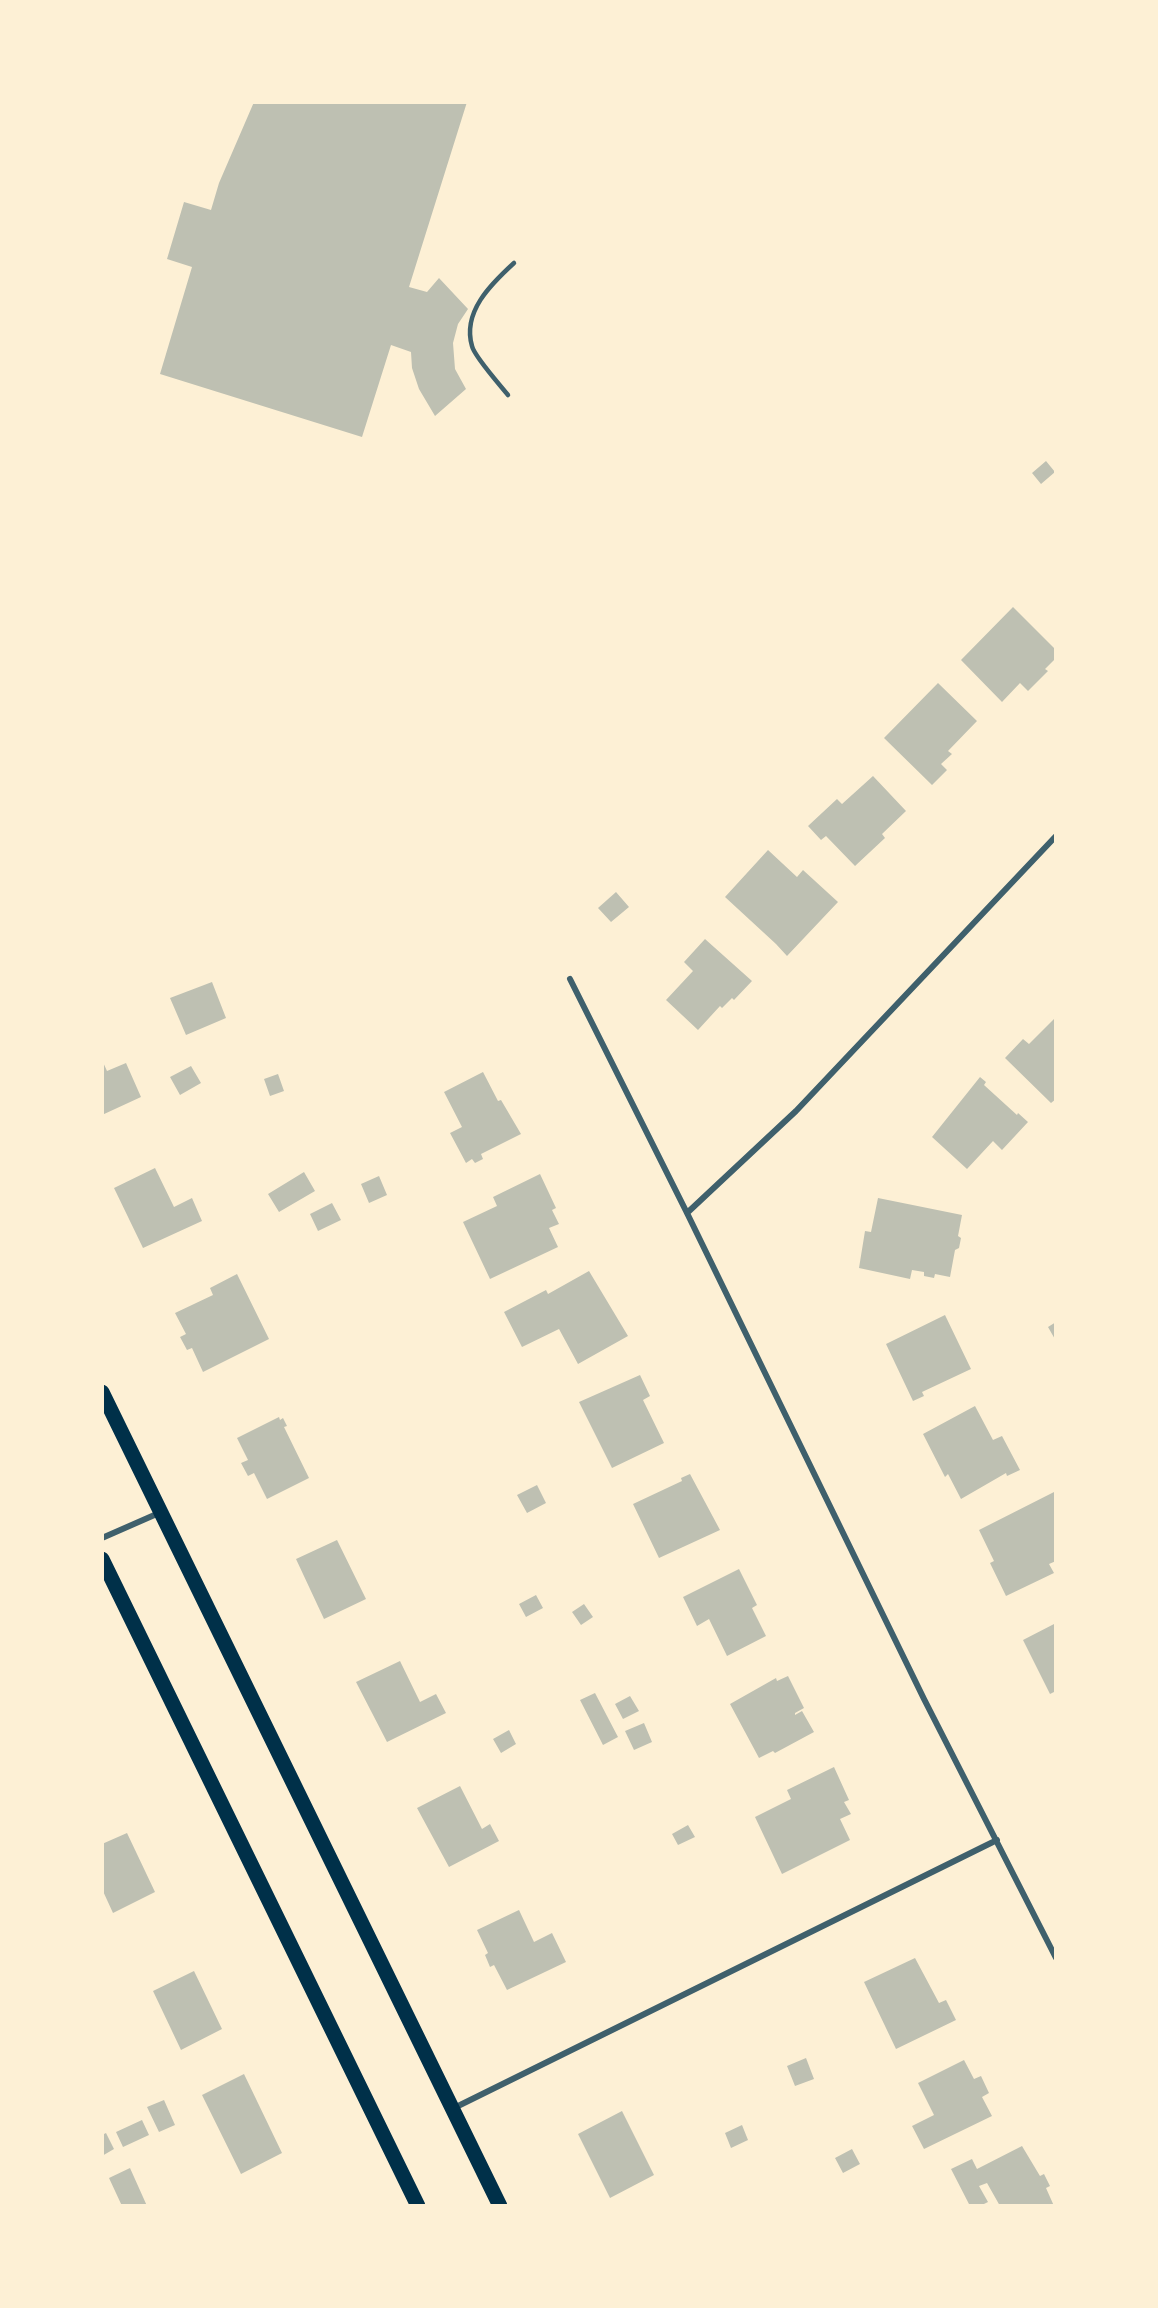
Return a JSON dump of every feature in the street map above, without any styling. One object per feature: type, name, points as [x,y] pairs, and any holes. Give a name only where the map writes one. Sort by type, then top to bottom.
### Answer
[{"type":"main road","points":[[102,1392],[500,2206]]},
{"type":"main road","points":[[102,1559],[418,2206]]},
{"type":"street","points":[[687,1213],[796,1111],[1056,836]]},
{"type":"street","points":[[570,979],[924,1699],[1056,1958]]},
{"type":"street","points":[[102,1538],[160,1512]]},
{"type":"street","points":[[453,2109],[997,1840]]},
{"type":"lane","points":[[507,395],[472,347],[471,317],[490,285],[514,263]]},
{"type":"building","points":[[254,102],[467,102],[409,287],[427,292],[439,278],[468,309],[458,324],[453,343],[455,369],[466,389],[435,416],[419,389],[412,368],[411,352],[391,345],[362,437],[160,374],[192,267],[167,259],[184,202],[211,210],[219,183]]},
{"type":"building","points":[[1046,461],[1055,472],[1041,484],[1032,473]]},
{"type":"building","points":[[1013,607],[1056,650],[1056,658],[1045,669],[1048,671],[1028,691],[1020,683],[1002,702],[961,660]]},
{"type":"building","points":[[938,683],[977,721],[948,751],[952,754],[941,764],[947,770],[932,785],[884,738]]},
{"type":"building","points":[[873,776],[906,811],[882,834],[885,838],[855,866],[826,836],[821,840],[808,826],[837,799],[842,804]]},
{"type":"building","points":[[768,850],[797,877],[803,870],[838,902],[787,956],[725,897]]},
{"type":"building","points":[[616,892],[629,907],[611,922],[598,908]]},
{"type":"building","points":[[705,939],[752,981],[734,1000],[732,998],[722,1008],[720,1006],[698,1030],[666,1000],[693,971],[684,962]]},
{"type":"building","points":[[212,982],[226,1018],[186,1035],[170,998]]},
{"type":"building","points":[[1056,1017],[1056,1099],[1051,1103],[1005,1058],[1023,1039],[1029,1044]]},
{"type":"building","points":[[102,1060],[107,1071],[126,1063],[141,1097],[102,1115]]},
{"type":"building","points":[[191,1066],[201,1083],[180,1095],[170,1077]]},
{"type":"building","points":[[483,1072],[498,1101],[501,1100],[521,1134],[481,1154],[483,1159],[475,1163],[472,1159],[466,1163],[450,1133],[462,1127],[444,1092]]},
{"type":"building","points":[[278,1074],[284,1091],[270,1096],[264,1079]]},
{"type":"building","points":[[980,1077],[986,1082],[984,1085],[1028,1122],[1002,1150],[993,1141],[967,1169],[932,1137]]},
{"type":"building","points":[[155,1168],[174,1207],[192,1198],[202,1221],[143,1248],[114,1188]]},
{"type":"building","points":[[304,1172],[315,1191],[279,1212],[268,1194]]},
{"type":"building","points":[[540,1174],[556,1208],[552,1210],[559,1224],[549,1228],[558,1247],[490,1279],[463,1222],[497,1206],[493,1197]]},
{"type":"building","points":[[379,1176],[387,1195],[369,1203],[361,1184]]},
{"type":"building","points":[[878,1198],[962,1215],[958,1236],[961,1238],[959,1248],[955,1250],[950,1277],[935,1274],[934,1278],[924,1276],[924,1272],[912,1270],[910,1279],[859,1268],[865,1231],[871,1232]]},
{"type":"building","points":[[332,1203],[341,1220],[318,1231],[310,1214]]},
{"type":"building","points":[[589,1271],[628,1336],[578,1364],[559,1329],[522,1347],[504,1312],[546,1290],[548,1294]]},
{"type":"building","points":[[237,1274],[269,1339],[203,1372],[192,1348],[187,1350],[180,1337],[186,1334],[175,1313],[213,1295],[210,1288]]},
{"type":"building","points":[[945,1315],[971,1369],[922,1392],[924,1396],[913,1401],[886,1344]]},
{"type":"building","points":[[1056,1322],[1056,1341],[1048,1327]]},
{"type":"building","points":[[640,1375],[650,1396],[643,1400],[664,1443],[612,1468],[579,1402]]},
{"type":"building","points":[[975,1406],[993,1440],[1002,1436],[1020,1470],[1007,1476],[1006,1473],[961,1499],[948,1474],[945,1477],[923,1434]]},
{"type":"building","points":[[279,1417],[280,1420],[283,1418],[287,1426],[284,1427],[309,1478],[267,1499],[254,1473],[248,1476],[241,1463],[248,1460],[237,1438]]},
{"type":"building","points":[[690,1474],[720,1530],[659,1558],[633,1504],[682,1481],[681,1478]]},
{"type":"building","points":[[537,1485],[546,1503],[527,1513],[517,1495]]},
{"type":"building","points":[[1056,1491],[1056,1561],[1049,1564],[1054,1573],[1006,1596],[990,1563],[994,1561],[979,1530]]},
{"type":"building","points":[[337,1540],[366,1599],[324,1619],[296,1559]]},
{"type":"building","points":[[739,1569],[757,1605],[752,1608],[766,1636],[727,1656],[709,1619],[697,1626],[683,1597]]},
{"type":"building","points":[[536,1595],[543,1608],[526,1617],[519,1604]]},
{"type":"building","points":[[584,1604],[593,1617],[581,1625],[572,1612]]},
{"type":"building","points":[[1056,1623],[1056,1691],[1050,1694],[1023,1640]]},
{"type":"building","points":[[400,1661],[420,1702],[436,1694],[446,1713],[387,1742],[356,1682]]},
{"type":"building","points":[[788,1676],[804,1708],[795,1715],[802,1711],[814,1732],[775,1753],[773,1751],[759,1758],[730,1704],[776,1678],[777,1681]]},
{"type":"building","points":[[595,1693],[618,1737],[603,1745],[580,1700]]},
{"type":"building","points":[[630,1696],[639,1711],[623,1719],[615,1704]]},
{"type":"building","points":[[644,1723],[652,1742],[634,1750],[625,1731]]},
{"type":"building","points":[[509,1730],[516,1744],[501,1753],[493,1739]]},
{"type":"building","points":[[834,1767],[849,1800],[844,1802],[851,1814],[840,1819],[850,1840],[782,1874],[755,1817],[791,1799],[787,1790]]},
{"type":"building","points":[[460,1786],[482,1829],[490,1824],[499,1841],[449,1867],[417,1808]]},
{"type":"building","points":[[688,1825],[695,1837],[678,1845],[672,1834]]},
{"type":"building","points":[[127,1833],[155,1892],[113,1913],[102,1889],[102,1844]]},
{"type":"building","points":[[519,1910],[534,1942],[552,1933],[566,1962],[507,1990],[494,1965],[490,1967],[485,1955],[488,1953],[477,1930]]},
{"type":"building","points":[[915,1958],[939,2003],[946,2000],[956,2020],[896,2049],[864,1982]]},
{"type":"building","points":[[194,1971],[222,2029],[181,2050],[153,1991]]},
{"type":"building","points":[[806,2058],[814,2079],[795,2086],[787,2066]]},
{"type":"building","points":[[964,2060],[974,2079],[981,2076],[989,2093],[982,2097],[992,2116],[924,2149],[912,2126],[934,2115],[918,2083]]},
{"type":"building","points":[[244,2074],[282,2153],[241,2174],[202,2095]]},
{"type":"building","points":[[164,2100],[175,2125],[159,2132],[147,2107]]},
{"type":"building","points":[[622,2111],[654,2175],[610,2198],[578,2134]]},
{"type":"building","points":[[142,2120],[149,2135],[123,2147],[116,2132]]},
{"type":"building","points":[[742,2125],[748,2140],[731,2148],[725,2133]]},
{"type":"building","points":[[106,2133],[114,2149],[102,2156],[102,2135]]},
{"type":"building","points":[[1022,2146],[1040,2176],[1044,2174],[1050,2186],[1046,2188],[1054,2206],[1000,2206],[987,2183],[979,2186],[988,2202],[980,2206],[970,2206],[951,2169],[972,2159],[977,2169]]},
{"type":"building","points":[[852,2149],[860,2164],[843,2173],[835,2158]]},
{"type":"building","points":[[130,2168],[147,2206],[122,2206],[109,2178]]}]
